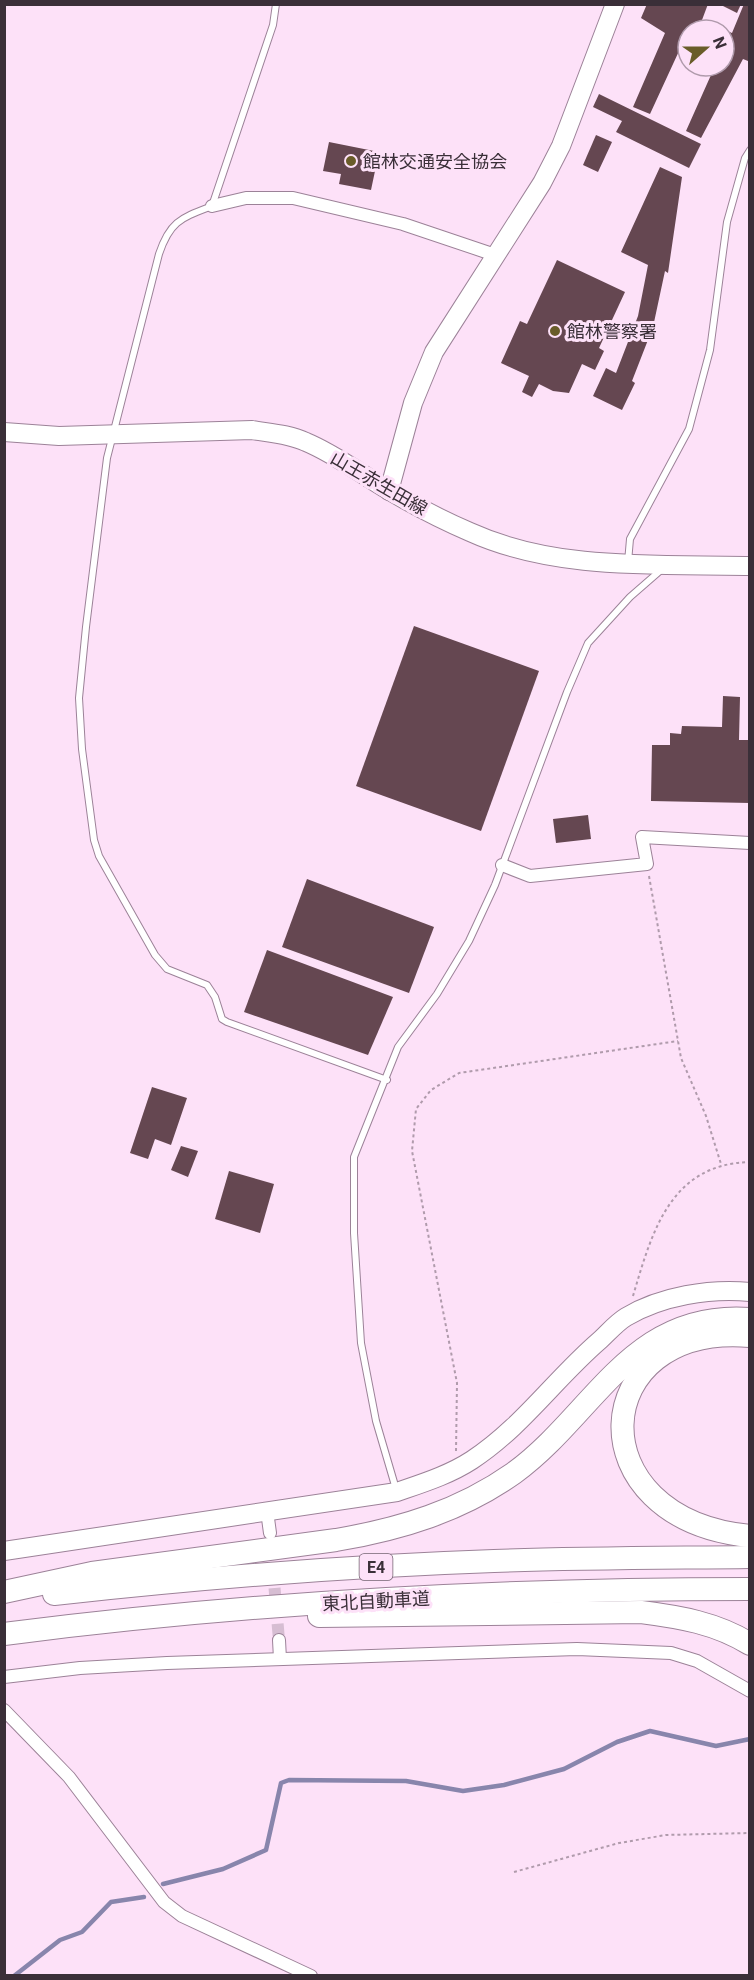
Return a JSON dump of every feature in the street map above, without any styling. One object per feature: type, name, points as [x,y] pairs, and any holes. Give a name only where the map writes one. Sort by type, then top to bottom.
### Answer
[{"type":"highway","points":[[4,1592],[92,1573],[336,1540],[431,1517],[462,1504],[515,1472],[536,1455],[626,1361],[648,1344],[693,1324],[732,1318],[750,1319]]},
{"type":"highway","points":[[750,1336],[710,1336],[668,1351],[651,1363],[629,1395],[622,1414],[621,1434],[626,1458],[634,1475],[666,1508],[687,1519],[718,1530],[750,1536]]},
{"type":"highway","name":"東北自動車道","points":[[4,1600],[217,1578],[338,1569],[494,1561],[750,1557]]},
{"type":"highway","name":"東北自動車道","points":[[4,1634],[219,1611],[483,1595],[750,1589]]},
{"type":"highway","points":[[219,1611],[344,1617],[641,1612],[711,1625],[750,1644]]},
{"type":"street","points":[[389,491],[422,379],[434,352],[495,255],[522,218],[561,146],[615,4]]},
{"type":"street","points":[[212,206],[246,198],[293,198],[403,224],[495,255]]},
{"type":"street","name":"山王赤生田線","points":[[4,432],[59,436],[252,430],[279,434],[323,450],[389,491],[471,533],[500,543],[558,557],[628,563],[750,566]]},
{"type":"street","points":[[502,865],[530,876],[647,864],[642,837],[750,843]]},
{"type":"street","points":[[4,1551],[397,1492],[438,1479],[472,1460],[518,1424],[575,1362],[626,1317],[679,1296],[721,1289],[750,1292]]},
{"type":"street","points":[[267,1511],[270,1533]]},
{"type":"street","points":[[279,1640],[280,1659]]},
{"type":"street","points":[[4,1677],[80,1668],[448,1652],[639,1651],[671,1653],[697,1661],[750,1691]]},
{"type":"street","points":[[4,1710],[69,1777],[164,1902],[182,1916],[311,1976]]},
{"type":"lane","points":[[276,4],[273,25],[212,206],[177,221],[166,232],[107,458],[79,698],[84,760],[94,840],[99,856],[155,955],[167,969],[207,985],[215,996],[222,1019],[387,1080]]},
{"type":"lane","points":[[628,563],[630,538],[689,429],[710,350],[727,222],[745,158],[750,150]]},
{"type":"lane","points":[[397,1492],[376,1421],[361,1344],[354,1233],[354,1157],[387,1080],[398,1047],[437,994],[469,941],[502,865],[577,665],[588,643],[630,597],[667,564]]},
{"type":"path","points":[[647,864],[681,1058],[706,1116],[721,1164]]},
{"type":"path","points":[[455,1469],[457,1383],[412,1151],[416,1109],[431,1090],[459,1072],[678,1041]]},
{"type":"path","points":[[626,1317],[644,1259],[663,1211],[695,1176],[721,1164],[750,1162]]},
{"type":"path","points":[[514,1872],[619,1843],[666,1835],[750,1833]]},
{"type":"building","points":[[647,4],[708,4],[703,18],[676,18],[676,58],[650,114],[633,107],[665,33],[641,18]]},
{"type":"building","points":[[719,4],[741,4],[737,13]]},
{"type":"building","points":[[744,4],[750,4],[750,58],[748,61],[743,59],[736,72],[736,23]]},
{"type":"building","points":[[710,78],[733,78],[701,138],[686,131]]},
{"type":"building","points":[[599,94],[701,144],[689,168],[616,132],[622,121],[593,107]]},
{"type":"building","points":[[596,135],[612,142],[598,172],[583,165]]},
{"type":"building","name":"館林交通安全協会","points":[[329,142],[379,152],[371,190],[339,184],[341,174],[323,171]]},
{"type":"building","points":[[660,167],[682,177],[668,273],[665,271],[653,327],[632,381],[635,383],[622,410],[593,396],[606,368],[616,373],[638,316],[648,265],[621,252]]},
{"type":"building","points":[[557,260],[625,292],[599,348],[604,351],[595,370],[582,364],[569,393],[553,391],[539,384],[532,397],[522,392],[529,376],[501,363],[520,321],[527,324]]},
{"type":"building","points":[[414,626],[539,671],[481,831],[356,786]]},
{"type":"building","points":[[723,696],[740,697],[739,740],[750,740],[750,803],[651,801],[652,745],[670,745],[670,733],[681,734],[682,726],[722,727]]},
{"type":"building","points":[[588,815],[591,839],[556,843],[553,819]]},
{"type":"building","points":[[307,879],[434,927],[409,993],[282,947]]},
{"type":"building","points":[[267,950],[393,997],[368,1055],[244,1012]]},
{"type":"building","points":[[152,1087],[187,1098],[171,1145],[155,1139],[148,1159],[130,1153]]},
{"type":"building","points":[[181,1146],[198,1151],[188,1177],[171,1170]]},
{"type":"building","points":[[229,1171],[274,1184],[260,1233],[215,1219]]},
{"type":"waterway","points":[[163,1884],[223,1869],[266,1850],[281,1783],[289,1780],[406,1781],[463,1791],[504,1785],[564,1769],[617,1742],[650,1731],[716,1746],[750,1739]]},
{"type":"waterway","points":[[14,1976],[60,1940],[82,1932],[111,1902],[144,1897]]},
{"type":"tunnel","points":[[273,1570],[279,1640]]},
{"type":"place","name":"館林交通安全協会","points":[[351,161]]},
{"type":"place","name":"館林警察署","points":[[555,331]]}]
